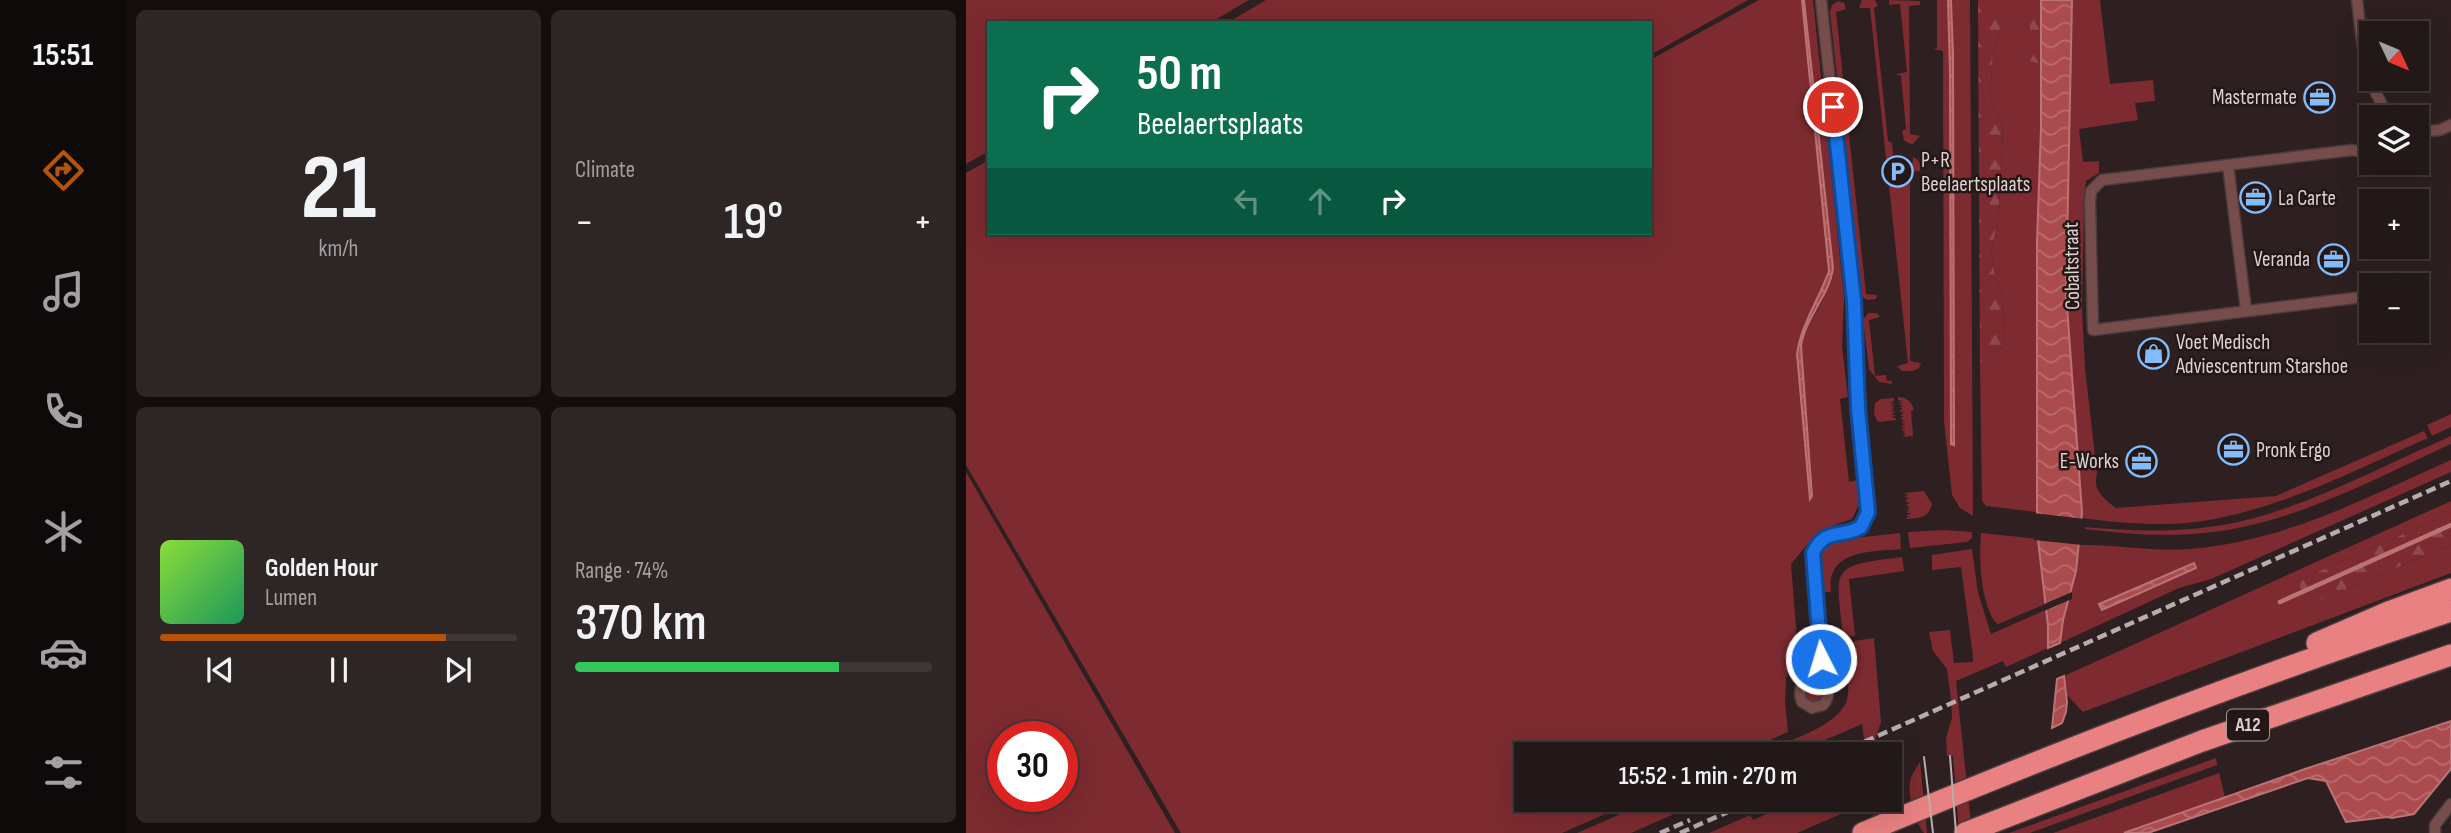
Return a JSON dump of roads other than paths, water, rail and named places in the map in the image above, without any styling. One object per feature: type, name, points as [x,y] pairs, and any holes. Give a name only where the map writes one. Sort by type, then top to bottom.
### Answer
[{"type":"highway","name":"A12","points":[[1863,833],[2099,737],[2391,611],[2451,589]]},
{"type":"highway","name":"A12","points":[[2099,737],[2315,657],[2451,611]]},
{"type":"highway","name":"A12","points":[[1965,833],[2202,741],[2451,655]]},
{"type":"street","points":[[1821,0],[1854,301],[1858,408],[1868,512],[1861,527],[1830,534],[1821,540],[1813,553],[1821,659]]},
{"type":"street","points":[[2357,0],[2363,50],[2376,94],[2383,105]]},
{"type":"street","points":[[2429,131],[2451,125]]},
{"type":"street","name":"Cobaltstraat","points":[[2359,151],[2352,150],[2102,180],[2095,185],[2090,202],[2093,330],[2359,297]]},
{"type":"street","points":[[2228,165],[2246,310]]},
{"type":"street","points":[[2435,833],[2435,825],[2451,804]]},
{"type":"water","points":[[1802,0],[1833,268],[1831,279],[1807,326],[1801,346],[1812,496],[1810,499],[1797,354],[1806,322],[1829,271]]},
{"type":"water","points":[[1948,0],[1951,0],[1953,54],[1954,445],[1951,444]]},
{"type":"water","points":[[2041,0],[2072,0],[2066,293],[2082,512],[2076,571],[2060,643],[2048,648],[2037,531],[2037,241],[2041,128]]},
{"type":"water","points":[[2194,563],[2196,568],[2102,610],[2099,604]]},
{"type":"water","points":[[2064,676],[2066,712],[2062,723],[2052,728],[2057,679]]},
{"type":"water","points":[[2451,721],[2451,769],[2414,814],[2346,822],[2326,781],[2308,778],[2148,833],[2124,833],[2305,769]]},
{"type":"waterway","points":[[2280,602],[2451,525]]},
{"type":"tram line","points":[[1950,756],[1956,833]]},
{"type":"tram line","points":[[1924,757],[1933,833]]},
{"type":"railway","points":[[1864,742],[2451,481]]},
{"type":"railway","points":[[1680,833],[1728,812]]},
{"type":"railway","points":[[1660,833],[1690,820]]},
{"type":"place","name":"Mastermate","points":[[2320,97]]},
{"type":"place","name":"P+R Beelaertsplaats","points":[[1898,172]]},
{"type":"place","name":"La Carte","points":[[2255,198]]},
{"type":"place","name":"Veranda","points":[[2333,259]]},
{"type":"place","name":"Voet Medisch Adviescentrum Starshoe","points":[[2153,354]]},
{"type":"place","name":"Pronk Ergo","points":[[2233,450]]},
{"type":"place","name":"E-Works","points":[[2142,461]]}]
